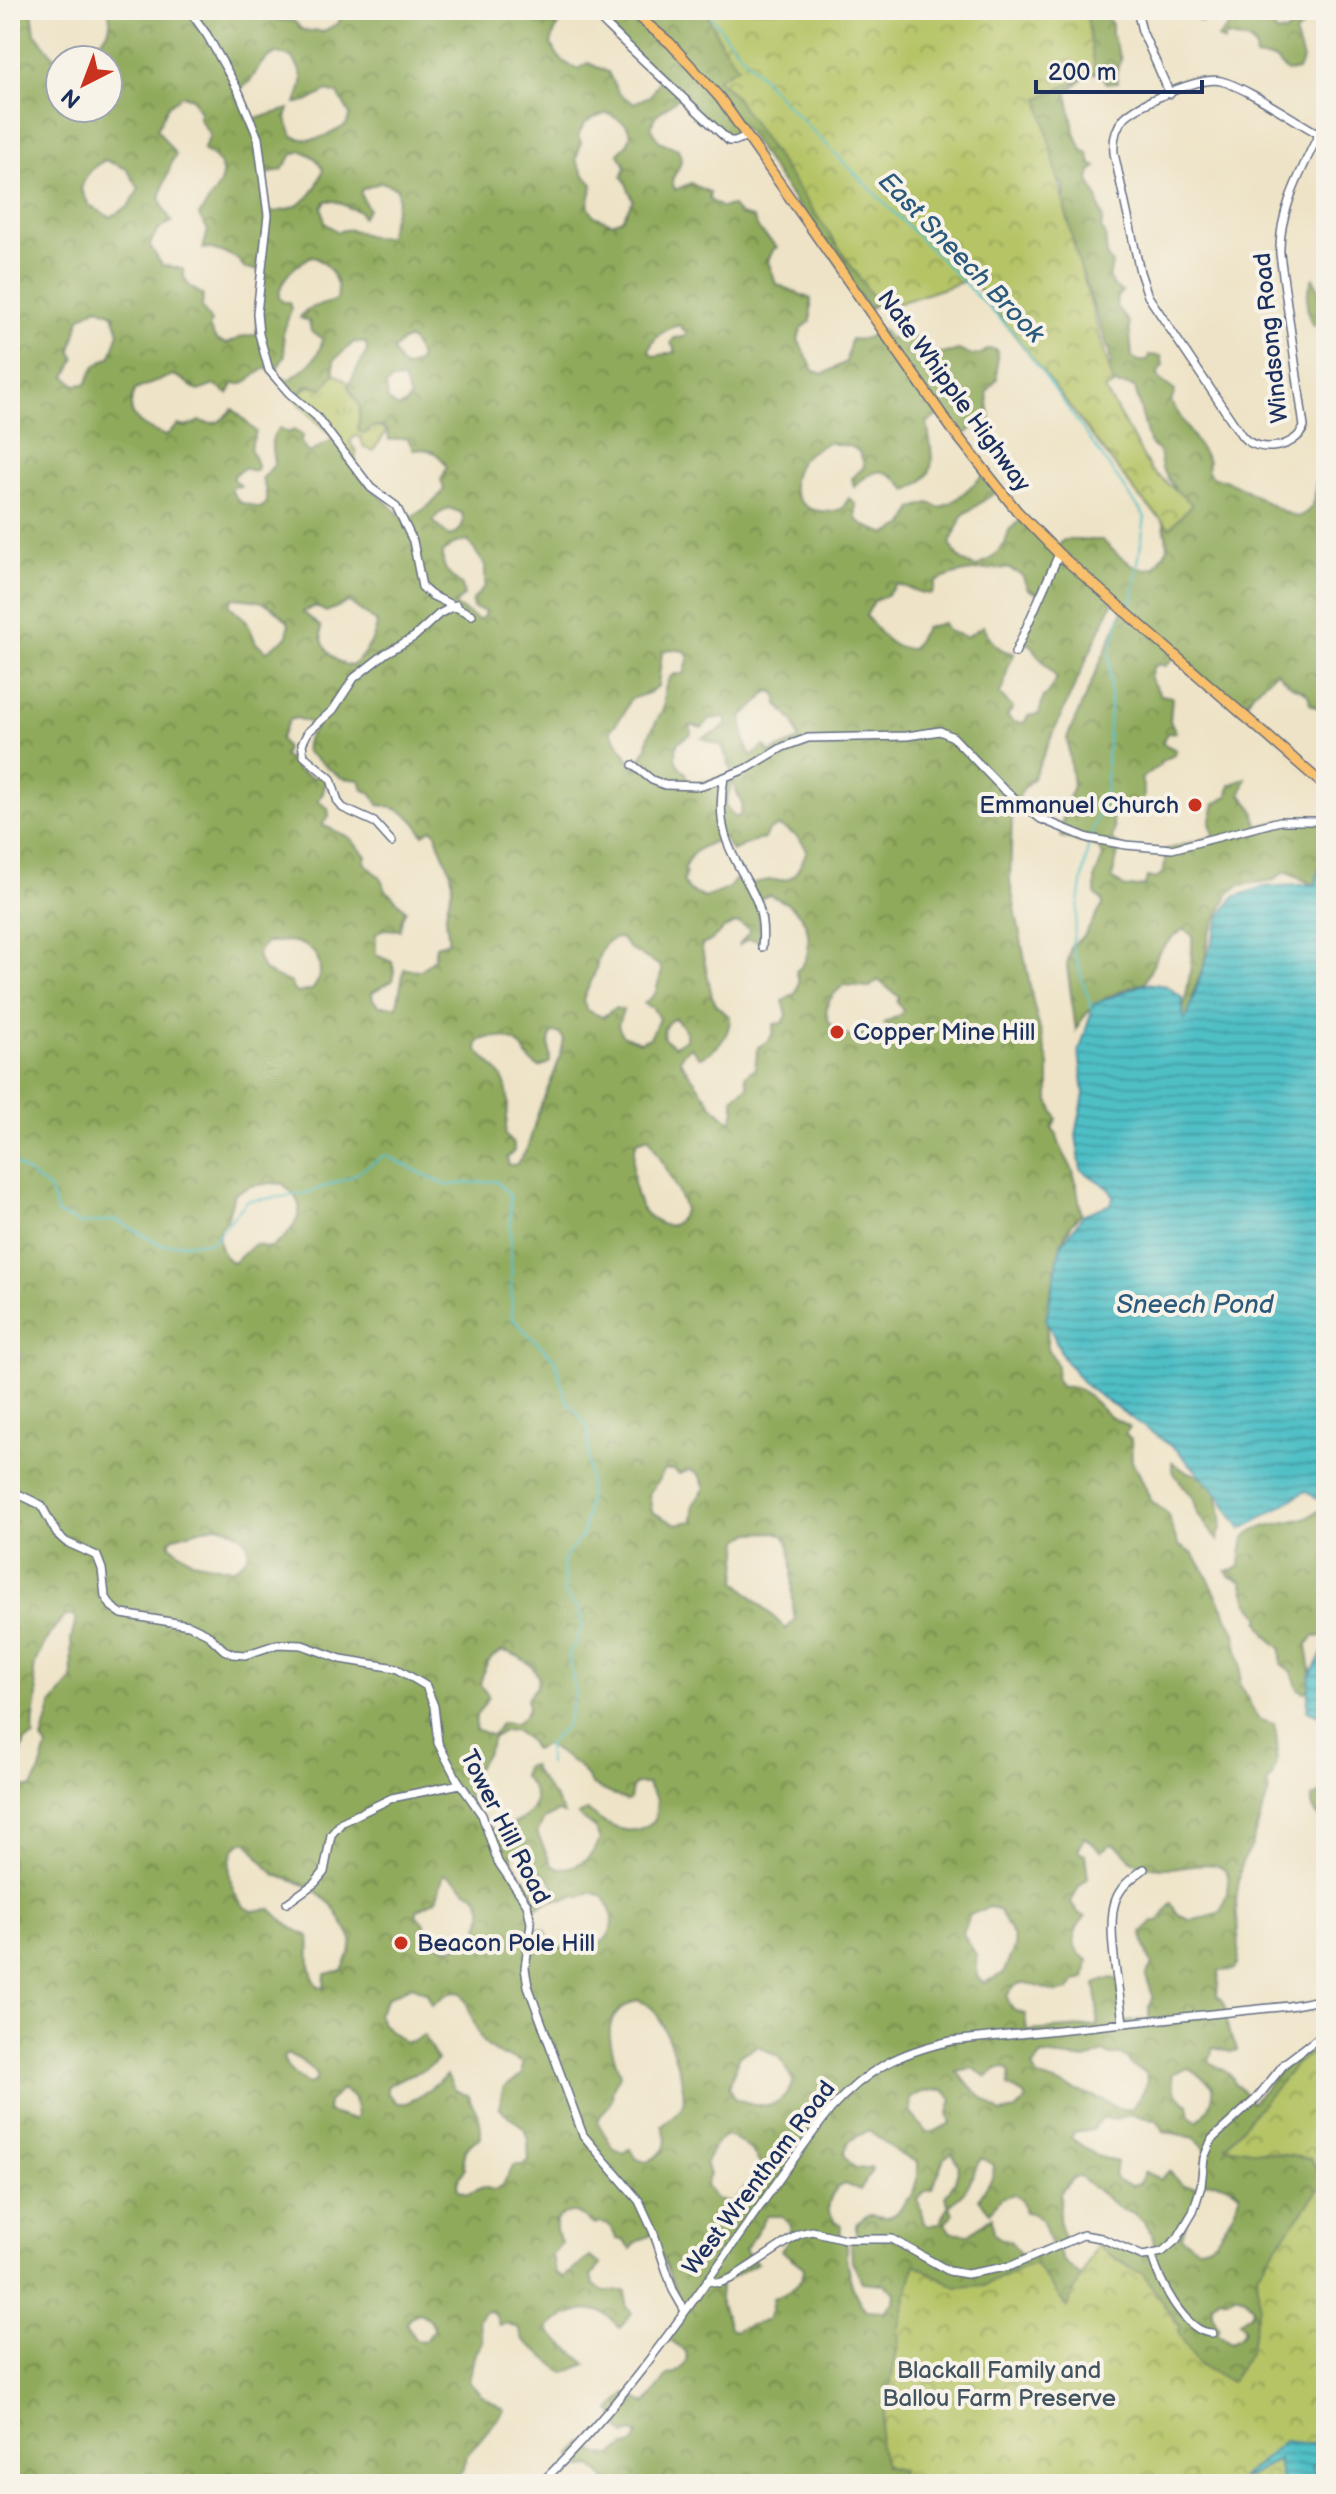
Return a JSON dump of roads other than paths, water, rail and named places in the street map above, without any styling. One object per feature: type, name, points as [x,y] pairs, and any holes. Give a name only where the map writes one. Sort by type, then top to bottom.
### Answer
[{"type":"main road","name":"Nate Whipple Highway","points":[[630,10],[697,69],[973,458],[1017,511],[1059,554],[1326,787]]},
{"type":"street","points":[[189,10],[232,78],[258,138],[268,228],[257,313],[269,370],[289,393],[316,416],[371,488],[396,506],[413,541],[422,587],[472,615]]},
{"type":"street","points":[[598,10],[609,28],[729,141],[747,136]]},
{"type":"street","points":[[1137,10],[1142,31],[1170,94]]},
{"type":"street","name":"Windsong Road","points":[[1319,134],[1222,81],[1201,80],[1128,115],[1115,135],[1114,153],[1140,272],[1153,303],[1242,436],[1257,446],[1290,443],[1299,437],[1304,427],[1280,242],[1288,205],[1326,119]]},
{"type":"street","points":[[1015,653],[1059,554]]},
{"type":"street","points":[[392,842],[374,822],[343,808],[331,779],[304,756],[302,744],[308,732],[333,710],[354,678],[386,653],[414,637],[439,614],[456,605]]},
{"type":"street","points":[[633,765],[652,780],[665,785],[696,787],[748,768],[783,747],[808,738],[907,736],[940,731],[958,742],[995,782],[1029,810],[1059,828],[1088,838],[1172,849],[1280,821],[1326,821]]},
{"type":"street","points":[[724,778],[721,805],[725,834],[758,904],[764,928],[762,947]]},
{"type":"street","name":"Tower Hill Road","points":[[10,1490],[41,1505],[57,1534],[66,1542],[97,1556],[105,1596],[112,1607],[122,1614],[189,1625],[206,1633],[233,1654],[245,1655],[271,1646],[294,1644],[341,1659],[396,1668],[421,1681],[432,1699],[438,1743],[460,1784],[482,1815],[498,1862],[527,1904],[531,1923],[525,1968],[528,1986],[578,2122],[594,2149],[639,2201],[673,2290],[685,2311]]},
{"type":"street","points":[[287,1903],[315,1883],[324,1872],[331,1835],[342,1822],[392,1798],[460,1784]]},
{"type":"street","points":[[1123,2023],[1113,1931],[1114,1907],[1126,1883],[1144,1869]]},
{"type":"street","name":"West Wrentham Road","points":[[540,2484],[620,2399],[830,2110],[855,2084],[881,2065],[907,2052],[951,2041],[1289,2006],[1326,1999]]},
{"type":"street","points":[[707,2280],[719,2283],[732,2278],[799,2234],[812,2231],[845,2239],[892,2239],[957,2274],[1011,2266],[1083,2235],[1101,2238],[1137,2254],[1152,2255],[1166,2249],[1177,2239],[1186,2224],[1201,2186],[1206,2152],[1216,2134],[1256,2099],[1285,2063],[1326,2032]]},
{"type":"street","points":[[1152,2255],[1155,2268],[1184,2318],[1204,2333],[1212,2333]]},
{"type":"water","name":"Sneech Pond","points":[[1326,832],[1326,1505],[1306,1491],[1241,1530],[1219,1495],[1177,1450],[1087,1387],[1064,1359],[1046,1319],[1061,1245],[1084,1214],[1109,1205],[1114,1197],[1110,1189],[1081,1170],[1076,1135],[1084,1094],[1079,1052],[1094,1004],[1146,983],[1167,986],[1182,998],[1184,1020],[1221,915],[1234,897],[1262,887],[1316,884]]},
{"type":"water","points":[[1326,1646],[1326,1718],[1307,1710],[1310,1676]]},
{"type":"water","points":[[1284,2441],[1326,2446],[1326,2452],[1312,2467],[1321,2484],[1282,2484],[1278,2459],[1242,2478]]},
{"type":"waterway","name":"East Sneech Brook","points":[[707,10],[727,38],[785,103],[1014,333],[1145,517],[1132,603]]},
{"type":"waterway","name":"East Sneech Brook","points":[[1091,834],[1105,798],[1110,653],[1120,616]]},
{"type":"waterway","name":"East Sneech Brook","points":[[1088,846],[1072,947],[1093,1012]]},
{"type":"waterway","points":[[10,1160],[49,1189],[58,1214],[82,1224],[116,1220],[162,1245],[212,1242],[247,1201],[304,1194],[351,1177],[385,1155],[445,1185],[496,1181],[510,1195],[512,1318],[555,1360],[566,1399],[588,1427],[589,1496],[583,1534],[563,1560],[565,1594],[579,1610],[583,1626],[569,1655],[575,1694],[566,1726],[548,1744],[548,1765]]},
{"type":"place","name":"Emmanuel Church","points":[[1195,805]]},
{"type":"place","name":"Copper Mine Hill","points":[[837,1032]]},
{"type":"place","name":"Beacon Pole Hill","points":[[401,1943]]},
{"type":"park label","name":"Blackall Family and Ballou Farm Preserve","points":[[999,2384]]}]
